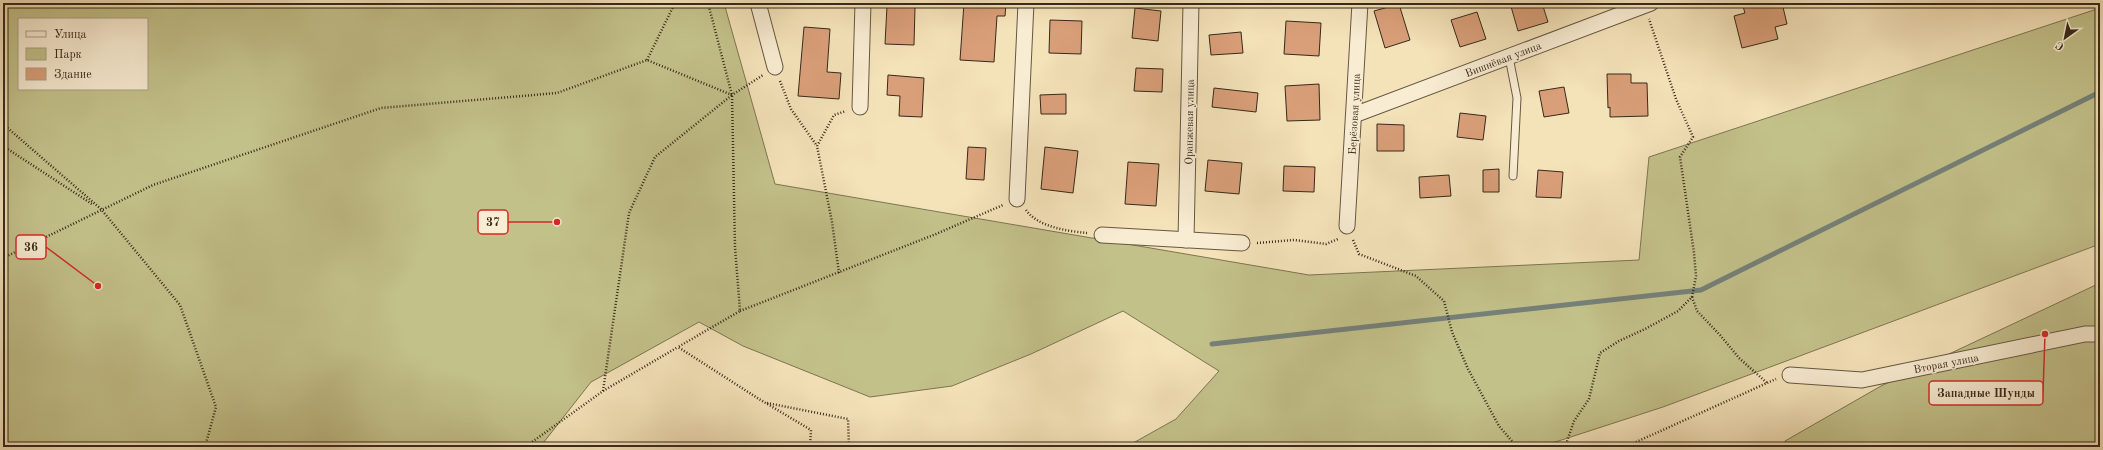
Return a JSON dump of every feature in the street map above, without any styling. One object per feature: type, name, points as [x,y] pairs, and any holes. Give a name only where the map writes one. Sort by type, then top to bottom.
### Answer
[{"type":"street","points":[[758,3],[775,67]]},
{"type":"street","points":[[860,107],[863,3]]},
{"type":"street","points":[[1017,199],[1026,3]]},
{"type":"street","name":"Оранжевая улица","points":[[1186,240],[1191,3]]},
{"type":"street","name":"Берёзовая улица","points":[[1348,226],[1360,3]]},
{"type":"street","name":"Вишнёвая улица","points":[[1354,115],[1648,4]]},
{"type":"street","points":[[1102,235],[1242,243]]},
{"type":"street","name":"Вторая улица","points":[[1790,375],[1862,380],[2085,334],[2100,334]]},
{"type":"lane","points":[[1509,57],[1517,98],[1513,176]]},
{"type":"path","points":[[647,60],[674,3]]},
{"type":"path","points":[[708,3],[732,95],[735,247],[740,311]]},
{"type":"path","points":[[1648,4],[1676,99],[1693,137],[1680,157],[1688,200],[1696,276],[1692,297],[1697,311],[1739,358],[1767,383]]},
{"type":"path","points":[[3,258],[153,185],[382,108],[557,93],[647,60],[732,95]]},
{"type":"path","points":[[603,391],[629,213],[655,157],[732,95],[775,67],[791,108],[817,146],[832,222],[838,273]]},
{"type":"path","points":[[817,146],[834,115],[860,107]]},
{"type":"path","points":[[3,124],[101,209],[180,305],[216,407],[205,447]]},
{"type":"path","points":[[3,146],[101,209]]},
{"type":"path","points":[[525,447],[603,391],[740,311],[936,234],[1017,199],[1028,214],[1048,225],[1102,235]]},
{"type":"path","points":[[1242,243],[1294,240],[1326,244],[1341,237],[1348,226]]},
{"type":"path","points":[[1348,226],[1359,254],[1416,276],[1444,301],[1452,332],[1468,369],[1499,426],[1517,447]]},
{"type":"path","points":[[1565,447],[1574,421],[1589,400],[1600,353],[1618,341],[1645,329],[1678,311],[1692,297]]},
{"type":"path","points":[[678,347],[811,430],[810,447]]},
{"type":"path","points":[[1625,447],[1784,375],[1790,375]]},
{"type":"path","points":[[764,402],[848,419],[848,447]]},
{"type":"path","points":[[3,442],[22,447]]},
{"type":"green space","points":[[3,3],[724,3],[775,184],[1309,275],[1639,260],[1649,157],[2100,8],[2100,244],[1663,407],[1540,447],[1126,447],[1176,419],[1219,371],[1123,311],[1031,354],[952,386],[870,397],[743,346],[699,322],[591,382],[540,447],[3,447]]},
{"type":"green space","points":[[2100,283],[2100,447],[1785,447],[1785,441],[1881,386]]},
{"type":"building","points":[[964,3],[1006,3],[1005,16],[997,16],[994,62],[960,60]]},
{"type":"building","points":[[1510,3],[1542,3],[1548,22],[1518,31]]},
{"type":"building","points":[[1742,3],[1782,3],[1787,24],[1775,27],[1778,39],[1742,48],[1734,16],[1745,13]]},
{"type":"building","points":[[1399,4],[1410,40],[1385,48],[1374,11]]},
{"type":"building","points":[[887,6],[915,7],[914,45],[885,44]]},
{"type":"building","points":[[1135,8],[1161,11],[1158,41],[1132,38]]},
{"type":"building","points":[[1477,12],[1486,39],[1460,47],[1451,20]]},
{"type":"building","points":[[1050,20],[1082,21],[1081,54],[1049,53]]},
{"type":"building","points":[[1286,21],[1321,23],[1319,56],[1284,54]]},
{"type":"building","points":[[804,27],[830,29],[827,72],[841,73],[839,99],[798,96]]},
{"type":"building","points":[[1241,32],[1243,53],[1211,55],[1209,35]]},
{"type":"building","points":[[1136,68],[1163,69],[1162,92],[1134,91]]},
{"type":"building","points":[[1607,74],[1631,74],[1631,83],[1647,83],[1648,116],[1610,117],[1610,107],[1608,108]]},
{"type":"building","points":[[888,75],[924,78],[922,117],[899,116],[900,96],[887,95]]},
{"type":"building","points":[[1319,84],[1320,120],[1287,121],[1285,86]]},
{"type":"building","points":[[1564,87],[1569,113],[1544,117],[1539,91]]},
{"type":"building","points":[[1214,88],[1258,93],[1256,112],[1212,107]]},
{"type":"building","points":[[1066,94],[1066,114],[1041,114],[1040,95]]},
{"type":"building","points":[[1460,113],[1486,116],[1483,140],[1457,137]]},
{"type":"building","points":[[1377,124],[1404,125],[1404,151],[1377,151]]},
{"type":"building","points":[[968,147],[986,148],[984,180],[966,179]]},
{"type":"building","points":[[1045,147],[1078,151],[1073,193],[1041,189]]},
{"type":"building","points":[[1208,160],[1242,163],[1239,194],[1205,191]]},
{"type":"building","points":[[1128,162],[1159,164],[1156,206],[1125,204]]},
{"type":"building","points":[[1284,166],[1315,167],[1314,192],[1283,191]]},
{"type":"building","points":[[1499,169],[1499,192],[1483,192],[1483,170]]},
{"type":"building","points":[[1538,170],[1563,172],[1561,198],[1536,197]]},
{"type":"building","points":[[1449,175],[1451,196],[1420,198],[1419,177]]},
{"type":"waterway","points":[[1212,344],[1701,290],[2100,92]]},
{"type":"place","name":"37","points":[[557,222]]},
{"type":"place","name":"36","points":[[98,286]]},
{"type":"place","name":"Западные Шунды","points":[[2045,334]]}]
